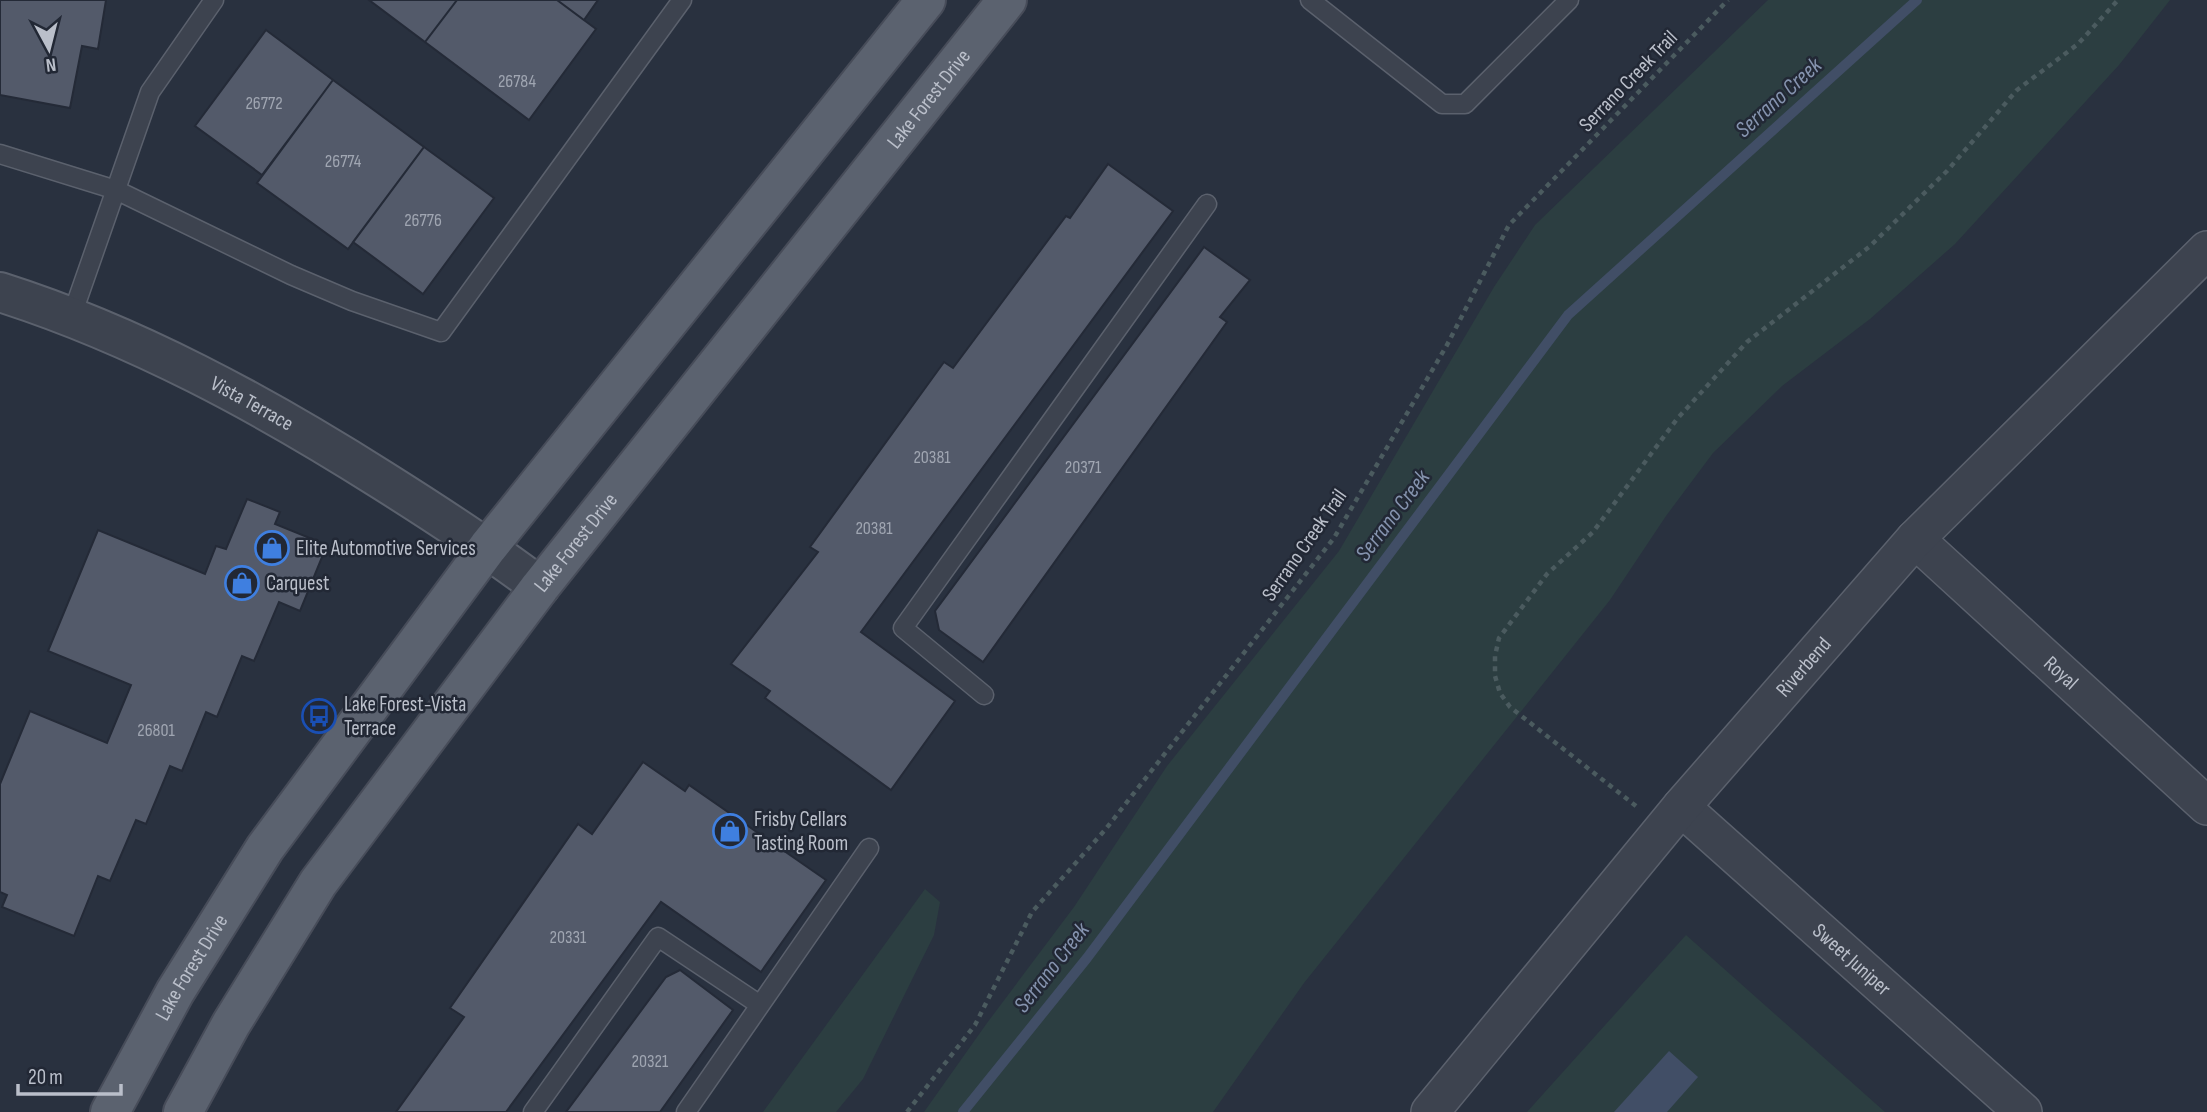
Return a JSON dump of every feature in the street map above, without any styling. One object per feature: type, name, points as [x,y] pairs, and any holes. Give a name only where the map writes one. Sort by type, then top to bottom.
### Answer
[{"type":"main road","name":"Lake Forest Drive","points":[[110,1112],[175,992],[265,848],[488,547],[926,0]]},
{"type":"main road","name":"Lake Forest Drive","points":[[183,1112],[231,1024],[318,883],[540,587],[1007,0]]},
{"type":"street","name":"Riverbend","points":[[1430,1112],[1673,817],[1915,539],[2207,250]]},
{"type":"street","name":"Vista Terrace","points":[[0,292],[41,305],[144,348],[289,422],[488,547],[540,587]]},
{"type":"street","name":"Royal","points":[[1915,539],[2203,795]]},
{"type":"street","name":"Sweet Juniper","points":[[1673,817],[2023,1112]]},
{"type":"lane","points":[[71,318],[150,92],[214,0]]},
{"type":"lane","points":[[0,154],[116,190],[291,275],[352,301],[441,332],[682,0]]},
{"type":"lane","points":[[1310,0],[1442,104],[1465,104],[1569,0]]},
{"type":"lane","points":[[984,695],[903,628],[1207,204]]},
{"type":"lane","points":[[687,1112],[869,848]]},
{"type":"lane","points":[[533,1112],[658,937],[760,1005]]},
{"type":"path","name":"Serrano Creek Trail","points":[[907,1112],[975,1025],[1032,912],[1105,830],[1334,538],[1447,345],[1509,225],[1728,0]]},
{"type":"path","points":[[1673,817],[1510,707],[1500,693],[1495,676],[1499,638],[1547,574],[1593,532],[1677,419],[1747,342],[1869,247],[1947,171],[2017,90],[2078,44],[2118,0]]},
{"type":"shaded area","points":[[1768,0],[2170,0],[2119,65],[1955,244],[1870,319],[1782,386],[1713,453],[1666,516],[1610,600],[1304,983],[1213,1112],[924,1112],[1074,907],[1167,766],[1339,551],[1494,287],[1535,225]]},
{"type":"shaded area","points":[[925,889],[940,902],[934,935],[863,1079],[836,1112],[763,1112]]},
{"type":"shaded area","points":[[1686,935],[1885,1112],[1527,1112]]},
{"type":"water","points":[[1669,1051],[1698,1077],[1667,1112],[1614,1112]]},
{"type":"building","points":[[0,0],[106,0],[98,49],[82,46],[70,108],[0,95]]},
{"type":"building","points":[[369,0],[457,0],[425,42]]},
{"type":"building","points":[[457,0],[557,0],[596,29],[529,120],[425,42]]},
{"type":"building","points":[[557,0],[598,0],[584,20]]},
{"type":"building","points":[[266,30],[333,80],[262,175],[195,126]]},
{"type":"building","points":[[333,80],[424,147],[348,249],[257,183]]},
{"type":"building","points":[[424,147],[494,198],[423,294],[353,242]]},
{"type":"building","points":[[1108,164],[1173,211],[861,632],[955,701],[891,790],[765,698],[770,691],[731,664],[818,552],[810,547],[944,362],[953,368],[1066,216],[1070,218]]},
{"type":"building","points":[[1204,247],[1250,280],[1220,317],[1227,322],[983,662],[939,630],[935,611]]},
{"type":"building","points":[[247,499],[280,512],[275,524],[327,545],[300,611],[279,602],[254,661],[242,656],[217,717],[206,712],[182,771],[170,766],[146,824],[136,820],[110,881],[98,876],[74,936],[2,907],[7,895],[0,892],[0,784],[30,711],[107,743],[131,685],[48,651],[98,530],[205,574],[216,546],[226,549]]},
{"type":"building","points":[[643,762],[685,791],[689,785],[826,880],[761,972],[661,902],[506,1112],[396,1112],[464,1017],[450,1008],[578,824],[592,834]]},
{"type":"building","points":[[680,970],[733,1010],[660,1112],[566,1112],[666,977]]},
{"type":"waterway","name":"Serrano Creek","points":[[963,1112],[1087,958],[1568,315],[1917,0]]},
{"type":"place","name":"Elite Automotive Services","points":[[272,548]]},
{"type":"place","name":"Carquest","points":[[242,583]]},
{"type":"place","name":"Lake Forest-Vista Terrace","points":[[319,716]]},
{"type":"place","name":"Frisby Cellars Tasting Room","points":[[730,831]]}]
